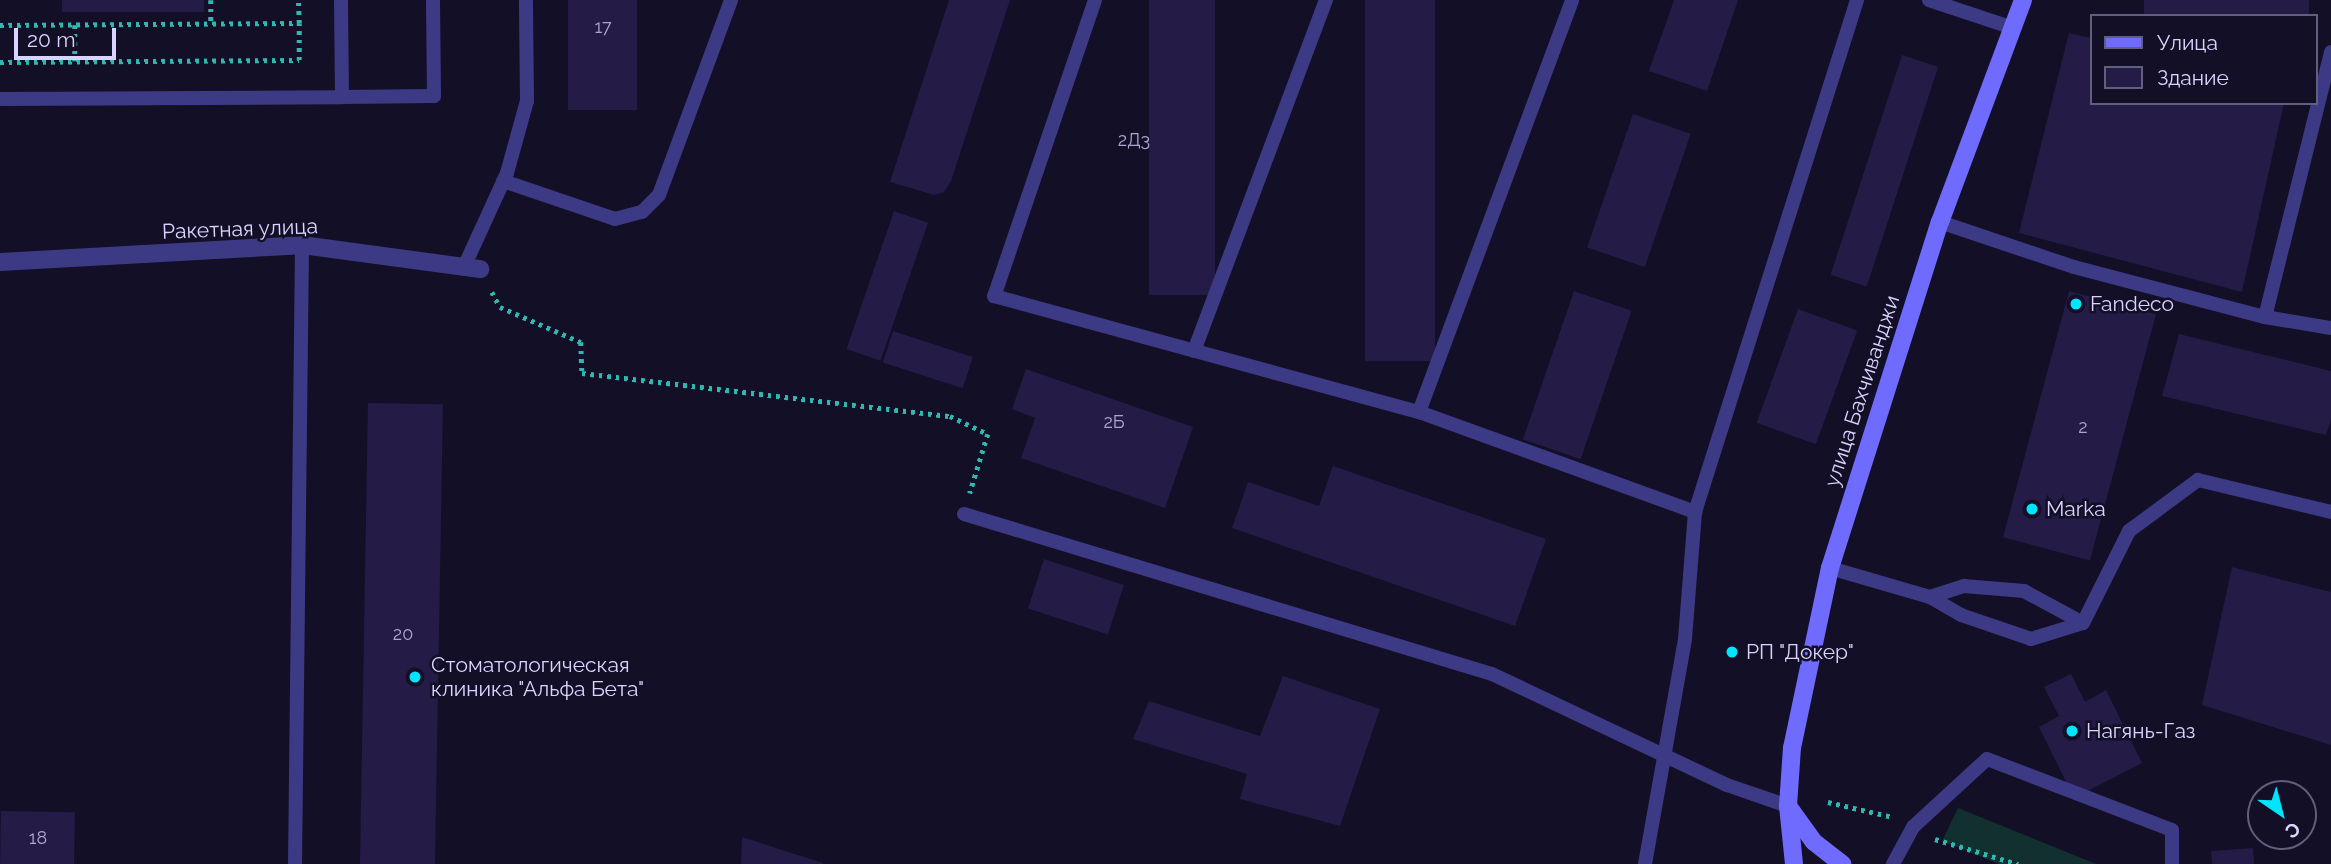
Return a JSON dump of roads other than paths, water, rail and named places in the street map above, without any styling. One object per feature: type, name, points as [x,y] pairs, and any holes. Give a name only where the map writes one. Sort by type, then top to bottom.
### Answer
[{"type":"main road","name":"улица Бахчиванджи","points":[[1794,864],[1788,806],[1794,735],[1830,568],[1940,222],[2023,0]]},
{"type":"main road","points":[[1788,806],[1814,842],[1842,864]]},
{"type":"street","name":"Ракетная улица","points":[[0,262],[302,245],[472,268]]},
{"type":"lane","points":[[341,0],[342,97]]},
{"type":"lane","points":[[0,99],[434,96],[433,0]]},
{"type":"lane","points":[[472,268],[503,181],[527,101],[526,0]]},
{"type":"lane","points":[[503,181],[615,219],[642,212],[660,195],[731,0]]},
{"type":"lane","points":[[1095,0],[995,296],[1419,412],[1695,512]]},
{"type":"lane","points":[[1194,351],[1326,0]]},
{"type":"lane","points":[[1419,412],[1572,0]]},
{"type":"lane","points":[[1645,864],[1685,639],[1695,512],[1857,0]]},
{"type":"lane","points":[[1929,0],[2013,28]]},
{"type":"lane","points":[[2265,317],[2331,52]]},
{"type":"lane","points":[[1940,222],[2074,267],[2265,317],[2331,328]]},
{"type":"lane","points":[[295,864],[302,245]]},
{"type":"lane","points":[[1830,568],[1930,597],[1961,615],[2031,639],[2083,623],[2129,531],[2198,480],[2331,512]]},
{"type":"lane","points":[[964,514],[1492,674],[1665,756],[1788,806]]},
{"type":"lane","points":[[1930,597],[1964,586],[2024,591],[2083,623]]},
{"type":"lane","points":[[1893,864],[1913,827],[1986,759],[2172,830],[2172,864]]},
{"type":"place","name":"Fandeco","points":[[2076,304]]},
{"type":"place","name":"Marka","points":[[2032,509]]},
{"type":"place","name":"РП \"Докер\"","points":[[1732,652]]},
{"type":"place","name":"Стоматологическая клиника \"Альфа Бета\"","points":[[415,677]]},
{"type":"place","name":"Нагянь-Газ","points":[[2072,731]]}]
